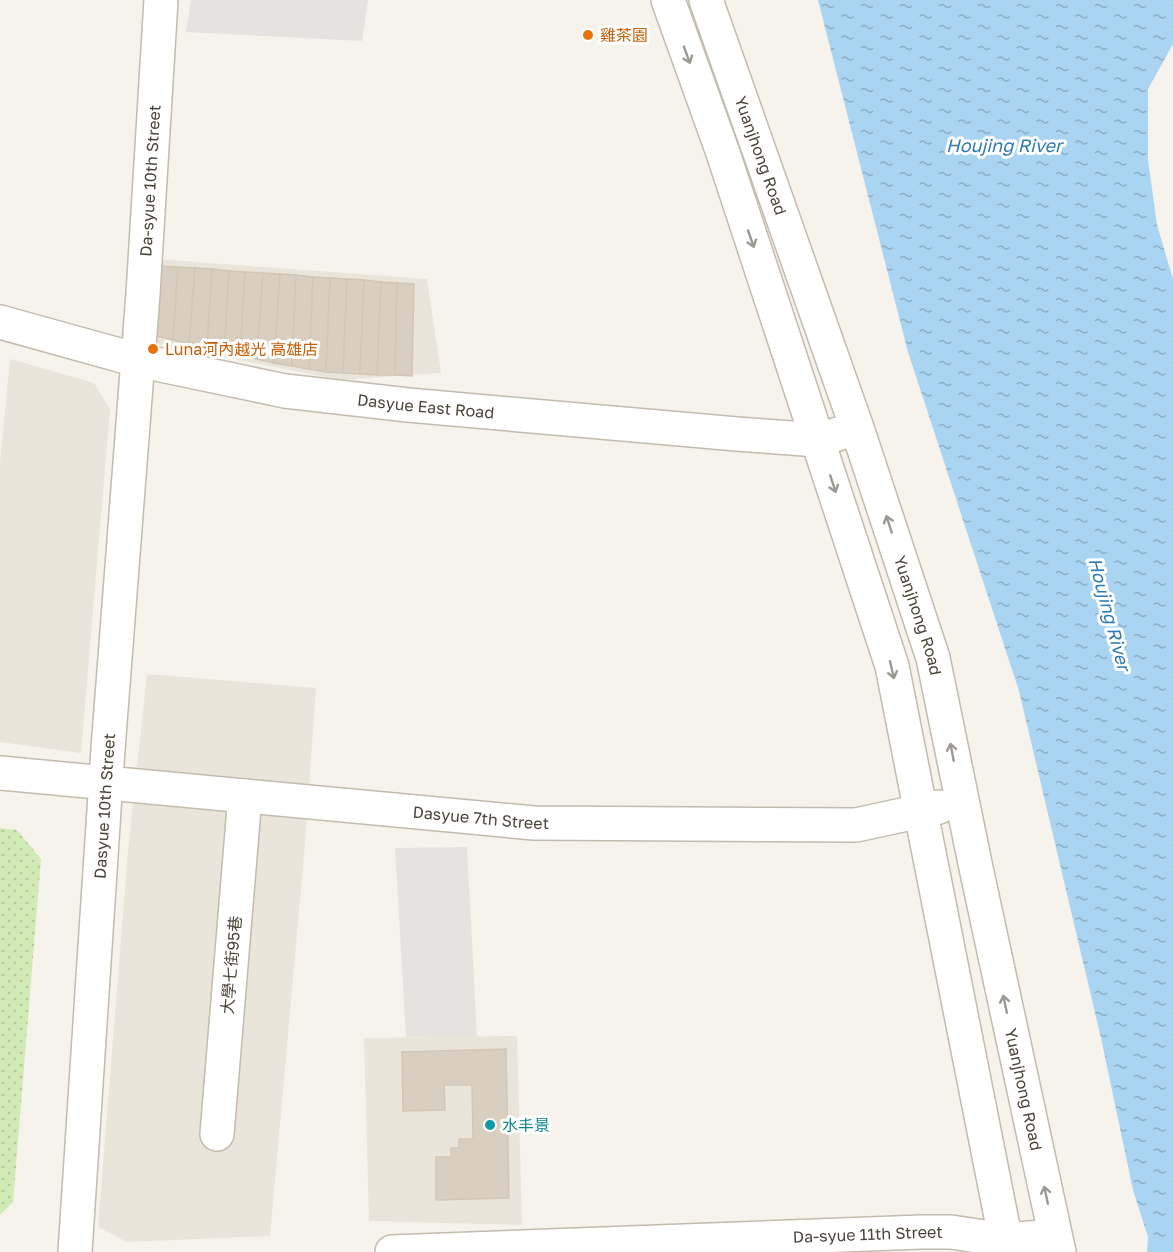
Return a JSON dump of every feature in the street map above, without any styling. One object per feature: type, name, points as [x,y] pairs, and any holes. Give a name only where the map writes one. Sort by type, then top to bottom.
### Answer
[{"type":"street","name":"Da-syue 10th Street","points":[[137,360],[161,0]]},
{"type":"street","points":[[668,0],[723,153],[892,666],[1006,1246]]},
{"type":"street","name":"Yuanjhong Road","points":[[706,0],[857,428],[933,658],[1057,1244]]},
{"type":"street","name":"Dasyue East Road","points":[[0,322],[137,360],[296,393],[408,405],[818,440],[857,428]]},
{"type":"street","name":"Dasyue 10th Street","points":[[75,1252],[137,360]]},
{"type":"street","name":"Dasyue 7th Street","points":[[0,773],[534,823],[856,825],[962,802]]},
{"type":"street","name":"大學七街95巷","points":[[217,1134],[244,796]]},
{"type":"street","name":"Da-syue 11th Street","points":[[392,1252],[921,1232],[951,1232],[1006,1246],[1057,1244]]},
{"type":"shaded area","points":[[191,0],[368,0],[362,41],[186,32]]},
{"type":"shaded area","points":[[156,259],[427,279],[441,373],[340,380],[153,343]]},
{"type":"shaded area","points":[[10,359],[94,383],[110,409],[81,753],[0,742],[0,463]]},
{"type":"shaded area","points":[[147,674],[316,688],[305,844],[270,1236],[127,1242],[98,1227],[128,851]]},
{"type":"shaded area","points":[[467,847],[477,1037],[406,1037],[395,848]]},
{"type":"shaded area","points":[[517,1036],[522,1225],[369,1221],[364,1038]]},
{"type":"green space","points":[[0,828],[17,830],[41,859],[13,1202],[0,1215]]},
{"type":"water","name":"Houjing River","points":[[818,0],[1173,0],[1173,44],[1148,89],[1148,160],[1157,225],[1173,279],[1173,1252],[1147,1252],[1148,1237],[1133,1190],[1101,1038],[1019,691],[908,352]]},
{"type":"building","points":[[161,266],[178,267],[173,340],[156,336]]},
{"type":"building","points":[[178,267],[195,268],[189,344],[173,340]]},
{"type":"building","points":[[195,268],[212,269],[207,348],[189,344]]},
{"type":"building","points":[[212,269],[229,271],[224,352],[207,348]]},
{"type":"building","points":[[229,271],[245,272],[240,356],[224,352]]},
{"type":"building","points":[[245,272],[263,273],[257,359],[240,356]]},
{"type":"building","points":[[263,273],[280,274],[274,363],[257,359]]},
{"type":"building","points":[[280,274],[296,275],[292,366],[274,363]]},
{"type":"building","points":[[296,275],[313,277],[309,369],[292,366]]},
{"type":"building","points":[[313,277],[330,278],[326,372],[309,369]]},
{"type":"building","points":[[330,278],[347,279],[343,373],[326,372]]},
{"type":"building","points":[[347,279],[364,280],[360,374],[343,373]]},
{"type":"building","points":[[364,280],[381,282],[377,375],[360,374]]},
{"type":"building","points":[[381,282],[397,283],[395,375],[377,375]]},
{"type":"building","points":[[397,283],[414,284],[412,376],[395,375]]},
{"type":"building","name":"水丰景","points":[[506,1049],[509,1198],[436,1200],[436,1157],[451,1157],[451,1148],[459,1148],[459,1139],[473,1139],[472,1085],[444,1085],[445,1110],[403,1111],[402,1052]]},
{"type":"place","name":"雞茶園","points":[[588,35]]},
{"type":"place","name":"Luna河內越光 高雄店","points":[[153,349]]},
{"type":"place","name":"水丰景","points":[[490,1125]]}]
